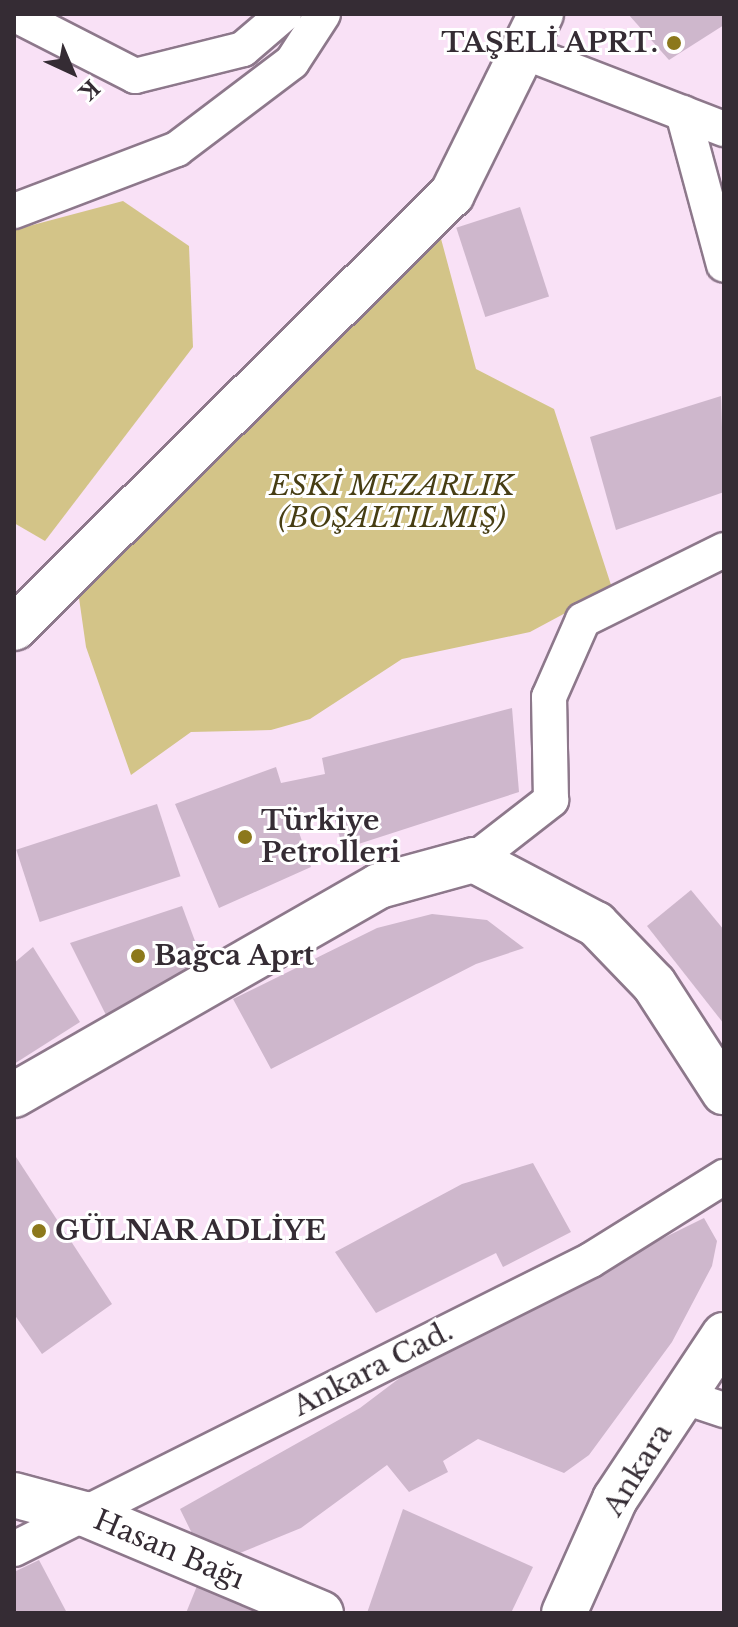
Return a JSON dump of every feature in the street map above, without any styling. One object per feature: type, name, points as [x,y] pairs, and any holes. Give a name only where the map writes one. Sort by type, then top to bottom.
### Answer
[{"type":"main road","points":[[14,628],[452,194],[534,34]]},
{"type":"main road","points":[[14,1095],[379,886],[474,860],[596,924],[654,984],[724,1092]]},
{"type":"main road","name":"Ankara","points":[[564,1613],[615,1499],[705,1404],[724,1335]]},
{"type":"main road","name":"Hasan Bağı","points":[[14,1495],[85,1514],[321,1613]]},
{"type":"street","points":[[14,14],[135,76],[243,49],[284,14]]},
{"type":"street","points":[[14,211],[177,149],[292,62],[323,14]]},
{"type":"street","points":[[534,34],[683,113],[724,129]]},
{"type":"street","points":[[683,113],[724,265]]},
{"type":"street","points":[[474,860],[551,800],[549,697],[583,620],[724,550]]},
{"type":"street","name":"Ankara Cad.","points":[[14,1549],[591,1260],[724,1177]]},
{"type":"green space","points":[[123,201],[189,246],[193,347],[45,541],[14,523],[14,230]]},
{"type":"green space","name":"ESKİ MEZARLIK (BOŞALTILMIŞ)","points":[[440,235],[476,369],[554,409],[612,588],[530,632],[402,659],[310,719],[271,730],[191,732],[131,775],[86,647],[77,584]]},
{"type":"building","name":"TAŞELİ APRT.","points":[[628,14],[724,14],[724,25],[669,60]]},
{"type":"building","points":[[520,207],[549,296],[485,317],[456,228]]},
{"type":"building","points":[[721,396],[724,492],[616,530],[590,437]]},
{"type":"building","points":[[512,708],[519,792],[343,849],[332,810],[294,818],[311,867],[219,908],[175,804],[276,767],[281,783],[325,774],[322,758]]},
{"type":"building","points":[[157,804],[180,876],[40,922],[16,850]]},
{"type":"building","points":[[691,890],[724,930],[724,1024],[647,926]]},
{"type":"building","name":"Bağca Aprt","points":[[182,906],[205,968],[106,1015],[70,943]]},
{"type":"building","points":[[432,914],[487,920],[524,948],[476,964],[271,1069],[233,999],[377,928]]},
{"type":"building","points":[[33,947],[80,1022],[14,1064],[14,963]]},
{"type":"building","name":"GÜLNAR ADLİYE","points":[[16,1157],[112,1304],[42,1354],[14,1314]]},
{"type":"building","points":[[533,1163],[571,1232],[503,1267],[496,1253],[376,1313],[335,1252],[462,1184]]},
{"type":"building","points":[[704,1218],[717,1241],[712,1266],[672,1342],[589,1455],[564,1473],[478,1439],[443,1461],[448,1472],[409,1492],[387,1465],[301,1528],[208,1566],[180,1509],[360,1408],[401,1377],[398,1369]]},
{"type":"building","points":[[403,1509],[533,1567],[511,1613],[367,1613]]},
{"type":"building","points":[[39,1560],[67,1613],[14,1613],[14,1572]]},
{"type":"building","points":[[238,1567],[305,1613],[186,1613],[197,1586]]},
{"type":"place","name":"TAŞELİ APRT.","points":[[674,43]]},
{"type":"place","name":"Türkiye Petrolleri","points":[[245,837]]},
{"type":"place","name":"Bağca Aprt","points":[[138,956]]},
{"type":"place","name":"GÜLNAR ADLİYE","points":[[39,1231]]}]
